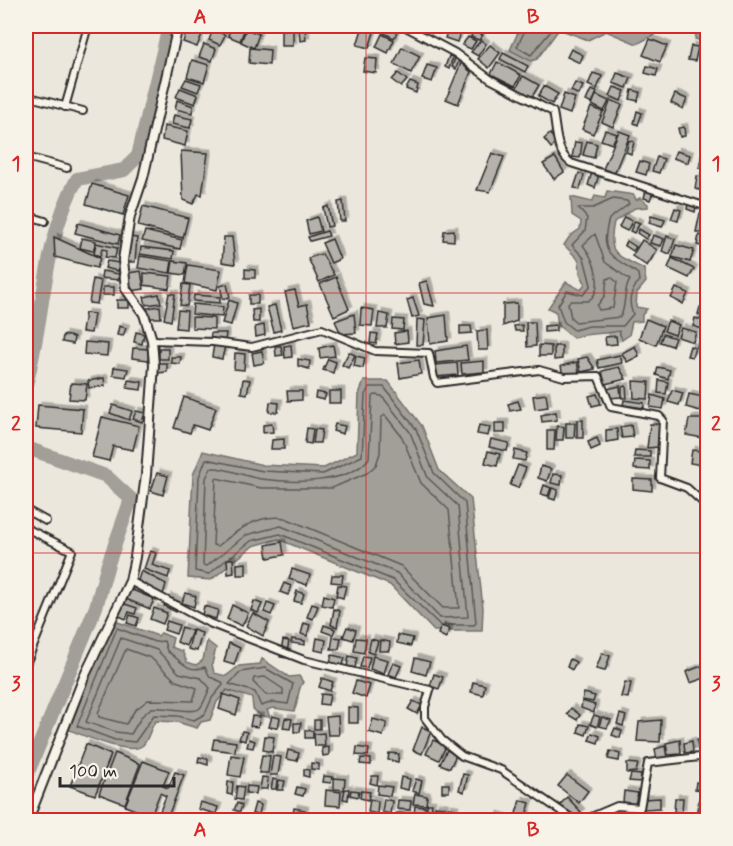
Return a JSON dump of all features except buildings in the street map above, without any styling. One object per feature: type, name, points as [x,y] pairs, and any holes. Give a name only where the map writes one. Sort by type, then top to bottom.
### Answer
[{"type":"street","points":[[65,107],[88,26]]},
{"type":"street","points":[[28,820],[84,676],[130,580],[146,475],[154,365],[152,340],[144,314],[126,289],[123,260],[130,216],[143,178],[178,26]]},
{"type":"street","points":[[404,26],[455,53],[490,79],[554,112],[558,146],[562,157],[571,163],[701,205],[708,199]]},
{"type":"street","points":[[26,96],[83,111]]},
{"type":"street","points":[[26,157],[67,168]]},
{"type":"street","points":[[26,215],[45,220]]},
{"type":"street","points":[[152,340],[213,342],[252,347],[293,334],[322,329],[375,351],[426,351],[432,356],[434,378],[437,383],[539,370],[564,377],[598,376],[610,407],[660,416],[663,420],[660,478],[687,488],[708,507]]},
{"type":"street","points":[[26,510],[46,520]]},
{"type":"street","points":[[26,528],[72,551],[26,664]]},
{"type":"street","points":[[130,580],[209,623],[304,660],[430,690],[425,706],[425,718],[442,740],[462,756],[501,770],[574,820]]},
{"type":"street","points":[[584,820],[617,806],[640,807],[648,763],[708,756]]},
{"type":"water","points":[[521,26],[657,26],[654,35],[637,44],[606,31],[588,40],[559,29],[537,59],[531,61],[510,50]]},
{"type":"water","points":[[692,26],[707,26],[707,33],[702,41],[695,39],[697,30]]},
{"type":"water","points":[[607,191],[634,195],[636,200],[640,198],[648,204],[648,207],[635,208],[614,222],[612,233],[613,248],[616,253],[644,269],[646,282],[637,293],[636,307],[647,309],[642,315],[642,321],[632,322],[629,335],[622,340],[619,331],[573,338],[558,325],[556,312],[548,308],[566,282],[581,290],[585,283],[580,273],[579,260],[564,245],[570,236],[580,229],[581,221],[572,215],[571,197],[592,202],[595,196],[605,198]]},
{"type":"water","points":[[364,381],[388,381],[422,426],[439,470],[471,499],[483,608],[482,631],[434,631],[390,585],[278,539],[253,546],[211,580],[188,578],[193,475],[203,451],[263,465],[324,468],[357,452],[359,394]]},
{"type":"water","points":[[112,620],[158,636],[161,633],[173,638],[171,647],[182,651],[187,662],[196,665],[203,660],[207,641],[216,648],[212,664],[214,673],[226,676],[239,666],[260,664],[262,659],[289,677],[299,676],[303,682],[296,708],[294,711],[273,708],[267,710],[270,717],[261,716],[253,709],[252,698],[227,690],[217,702],[210,720],[201,722],[197,728],[177,722],[156,721],[143,745],[137,748],[117,747],[67,729]]},
{"type":"waterway","points":[[26,385],[50,254],[66,203],[77,179],[124,170],[138,156],[169,26]]},
{"type":"waterway","points":[[26,444],[30,449],[106,476],[131,499],[108,564],[96,607],[26,777]]}]
